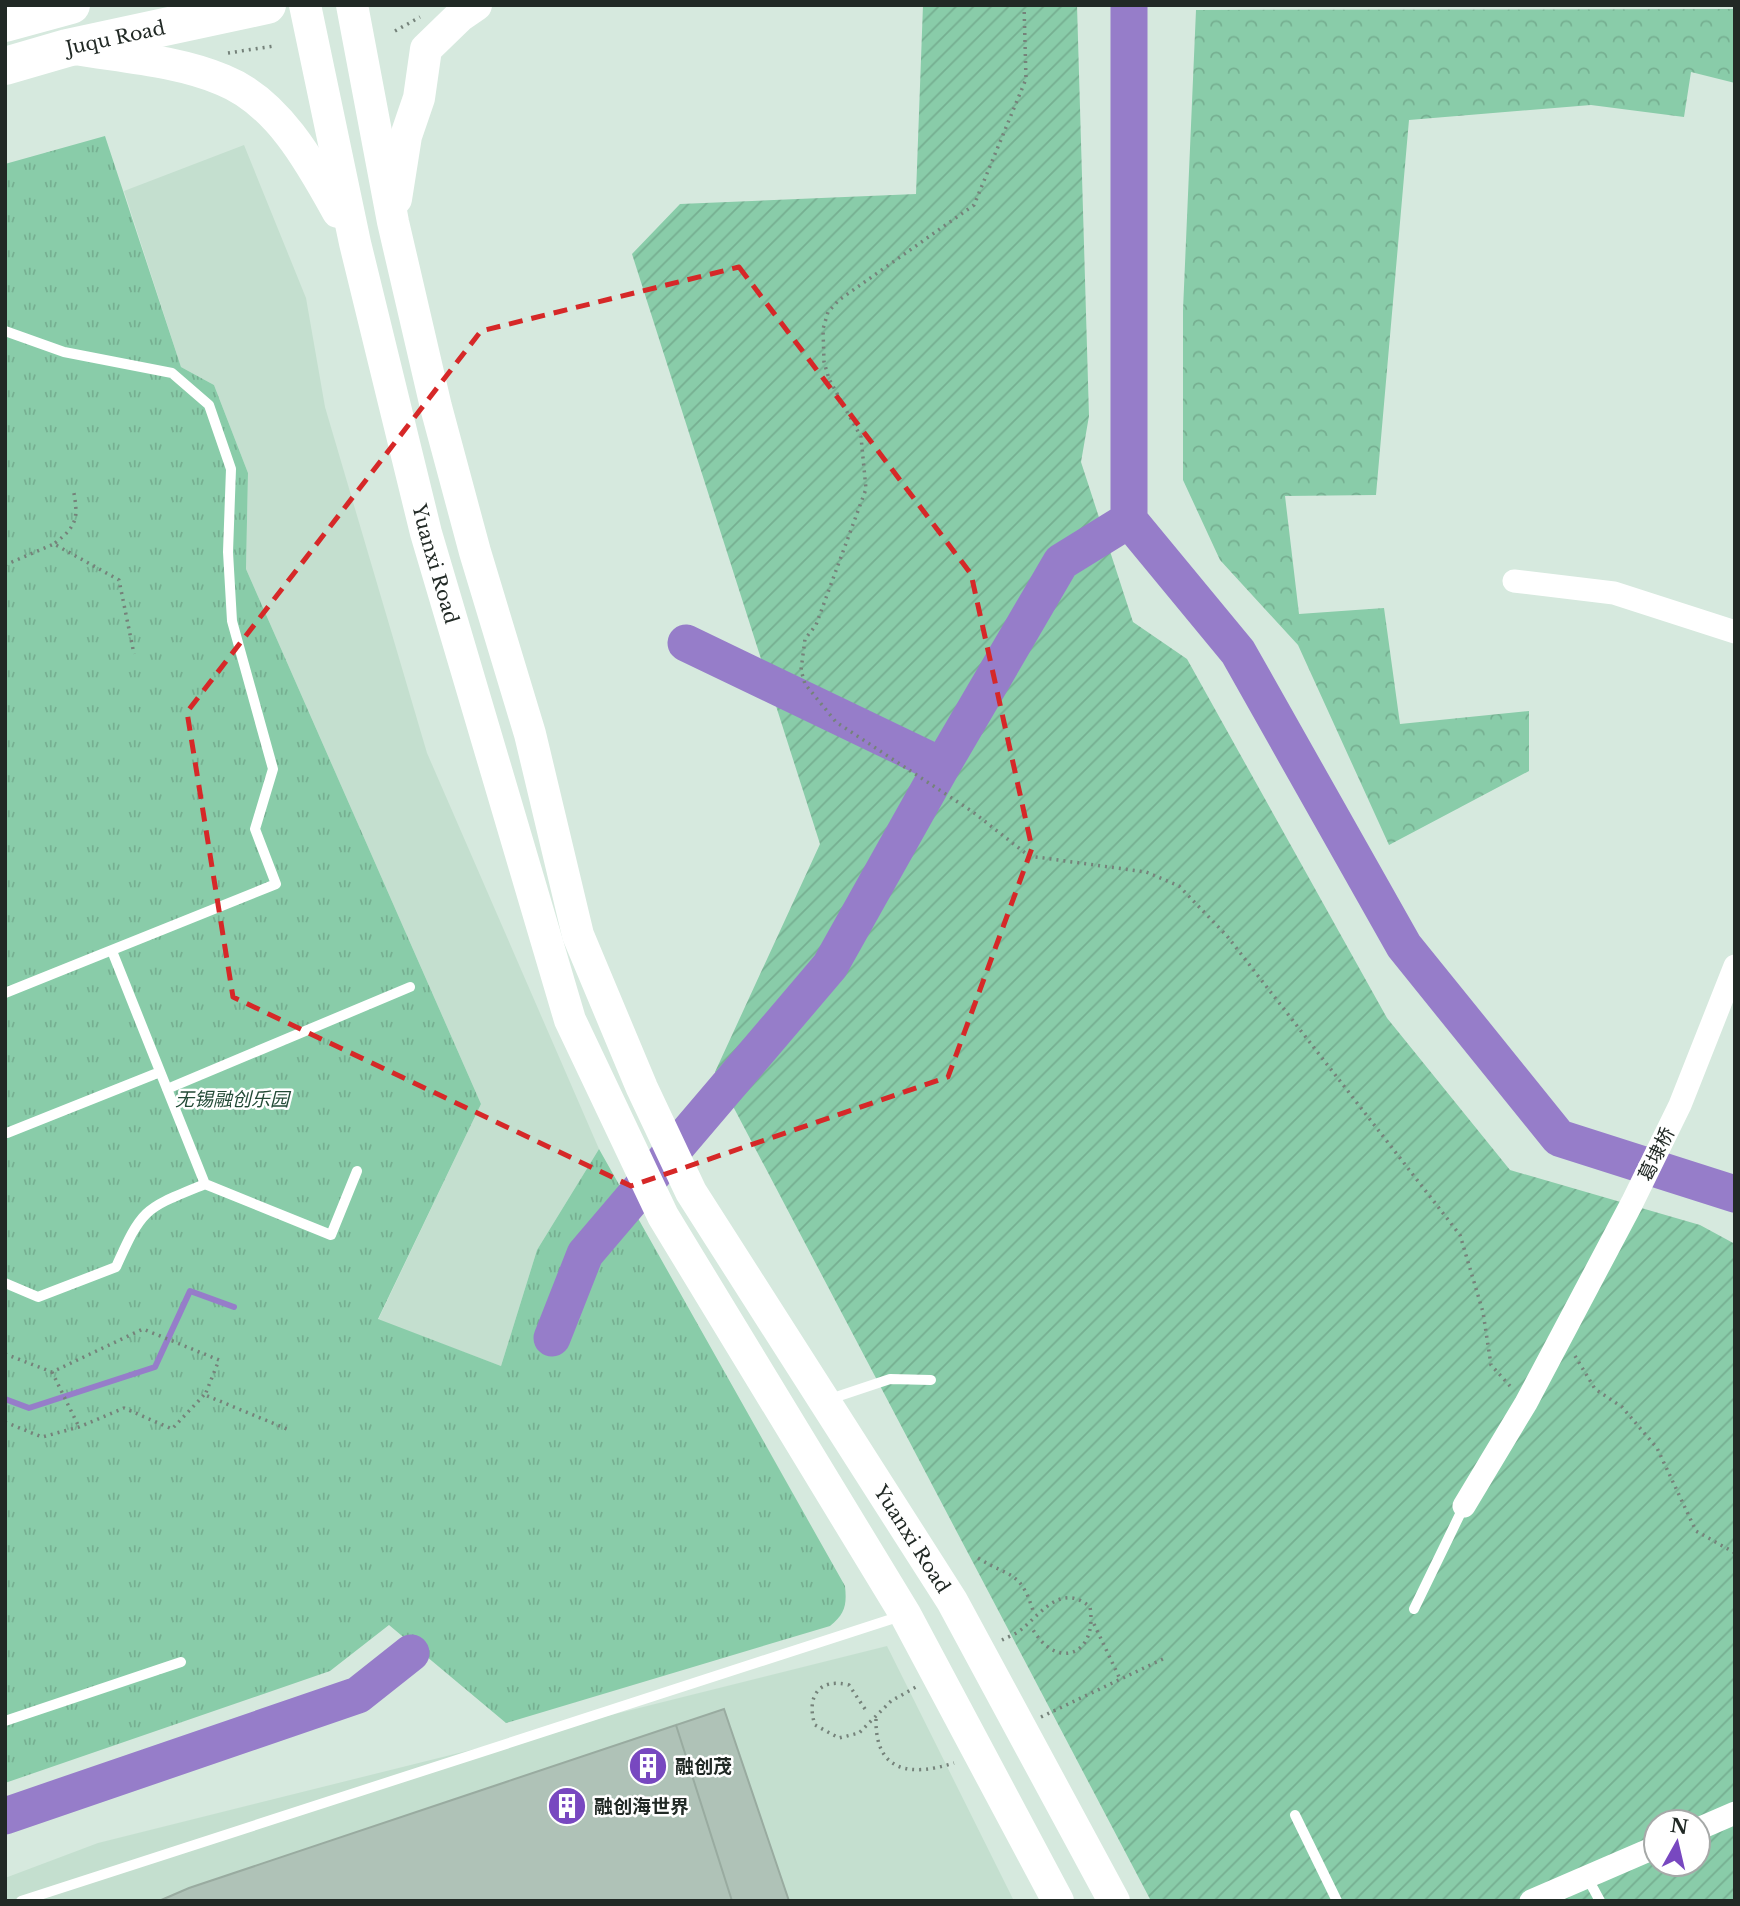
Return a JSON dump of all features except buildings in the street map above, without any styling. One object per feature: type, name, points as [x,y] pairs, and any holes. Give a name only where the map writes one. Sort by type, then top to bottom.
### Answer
[{"type":"highway","points":[[5,23],[71,5]]},
{"type":"highway","name":"Juqu Road","points":[[5,66],[67,48],[267,5]]},
{"type":"main road","name":"Yuanxi Road","points":[[305,5],[355,243],[426,533],[570,1020],[663,1216],[905,1615]]},
{"type":"main road","points":[[352,5],[393,222]]},
{"type":"main road","points":[[393,222],[406,136],[419,98],[426,49],[460,16],[476,5]]},
{"type":"main road","points":[[67,48],[225,80],[266,107],[318,175],[355,243]]},
{"type":"main road","name":"Yuanxi Road","points":[[393,222],[436,407],[475,552],[530,734],[578,936],[642,1088],[691,1192],[952,1601],[1114,1901]]},
{"type":"main road","points":[[905,1615],[1058,1901]]},
{"type":"street","points":[[1514,581],[1614,593],[1735,632]]},
{"type":"street","name":"葛埭桥","points":[[1464,1506],[1526,1403],[1632,1203],[1681,1105],[1735,966]]},
{"type":"street","points":[[1712,1823],[1735,1813]]},
{"type":"street","points":[[1531,1901],[1642,1853]]},
{"type":"lane","points":[[5,331],[64,352],[172,373],[209,405],[231,469],[228,552],[232,621],[273,769],[255,829],[276,884],[5,993]]},
{"type":"lane","points":[[112,951],[205,1184]]},
{"type":"lane","points":[[167,1089],[410,987]]},
{"type":"lane","points":[[7,1133],[160,1072]]},
{"type":"lane","points":[[5,1283],[38,1297],[116,1267],[136,1223],[153,1206],[205,1184],[331,1235],[357,1171]]},
{"type":"lane","points":[[824,1401],[890,1379],[931,1380]]},
{"type":"lane","points":[[1414,1609],[1464,1506]]},
{"type":"lane","points":[[21,1901],[905,1615]]},
{"type":"lane","points":[[5,1721],[181,1661]]},
{"type":"lane","points":[[1295,1815],[1336,1901]]},
{"type":"lane","points":[[1587,1877],[1600,1901]]},
{"type":"path","points":[[1024,5],[1026,79],[974,205],[839,300],[828,312],[823,329],[824,362],[829,379],[860,437],[866,489],[816,625],[805,639],[801,670],[805,684],[836,722],[973,812],[1029,856],[1146,872],[1179,886],[1227,936],[1460,1235],[1483,1312],[1490,1365],[1526,1403]]},
{"type":"path","points":[[5,565],[54,544],[70,532],[78,512],[73,488]]},
{"type":"path","points":[[54,544],[119,580],[134,653]]},
{"type":"path","points":[[5,1354],[52,1371],[143,1328],[219,1360],[205,1395],[172,1429],[124,1408],[79,1427],[42,1437],[5,1422]]},
{"type":"path","points":[[1564,1332],[1595,1389],[1622,1407],[1657,1448],[1696,1531],[1735,1553]]},
{"type":"path","points":[[52,1371],[79,1427]]},
{"type":"path","points":[[205,1395],[287,1429]]},
{"type":"path","points":[[978,1558],[994,1569],[1012,1574],[1022,1582],[1034,1614]]},
{"type":"path","points":[[1082,1600],[1090,1607],[1093,1622],[1120,1679]]},
{"type":"path","points":[[1032,1628],[1047,1647],[1060,1653],[1074,1653],[1084,1647],[1091,1635],[1093,1622]]},
{"type":"path","points":[[1021,1727],[1167,1657]]},
{"type":"path","points":[[839,1738],[815,1725],[810,1709],[813,1697],[823,1688],[837,1682],[849,1685],[864,1709]]},
{"type":"path","points":[[876,1717],[877,1747],[885,1760],[907,1769],[938,1768],[979,1755]]},
{"type":"highlighted area","points":[[739,267],[971,574],[1032,848],[948,1077],[631,1186],[233,997],[187,712],[481,331]]},
{"type":"shaded area","points":[[244,145],[306,298],[325,407],[427,753],[599,1149],[537,1250],[501,1366],[378,1320],[481,1104],[246,569],[248,473],[214,385],[181,367],[124,191]]},
{"type":"shaded area","points":[[887,1646],[1014,1901],[5,1901],[5,1878],[98,1843]]},
{"type":"green space","points":[[923,5],[1077,5],[1089,416],[1081,462],[1133,622],[1187,659],[1387,1018],[1510,1170],[1700,1225],[1735,1244],[1735,1901],[1151,1901],[715,1072],[820,844],[632,254],[680,204],[916,194]]},
{"type":"green space","points":[[1735,9],[1735,83],[1691,72],[1684,117],[1591,105],[1409,120],[1376,495],[1285,496],[1299,614],[1384,608],[1400,724],[1529,711],[1529,771],[1389,845],[1298,645],[1220,560],[1183,480],[1183,310],[1196,10]]},
{"type":"green space","name":"无锡融创乐园","points":[[105,136],[181,367],[214,385],[248,473],[246,569],[481,1104],[378,1319],[501,1366],[537,1250],[599,1149],[845,1586],[844,1609],[830,1626],[506,1723],[389,1625],[330,1671],[5,1783],[5,164]]},
{"type":"waterway","points":[[1129,5],[1129,520]]},
{"type":"waterway","points":[[552,1338],[585,1254],[830,966],[1061,562],[1129,520],[1238,652],[1404,946],[1559,1138],[1735,1194]]},
{"type":"waterway","points":[[686,643],[942,766]]},
{"type":"waterway","points":[[5,1399],[29,1408],[155,1367],[190,1291],[234,1307]]},
{"type":"waterway","points":[[5,1816],[358,1695],[411,1653]]},
{"type":"place","name":"融创茂","points":[[648,1766]]},
{"type":"place","name":"融创海世界","points":[[567,1806]]}]
